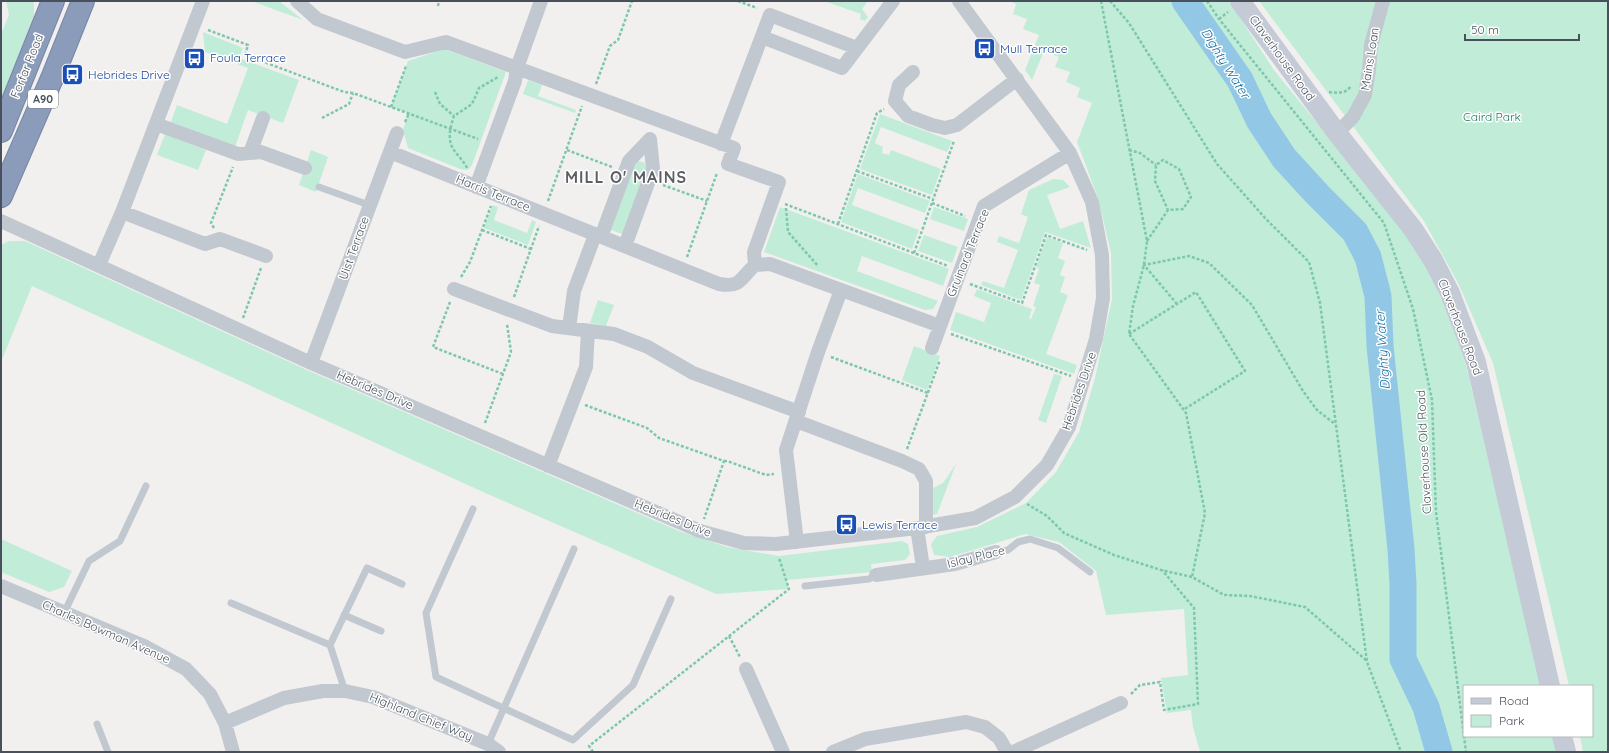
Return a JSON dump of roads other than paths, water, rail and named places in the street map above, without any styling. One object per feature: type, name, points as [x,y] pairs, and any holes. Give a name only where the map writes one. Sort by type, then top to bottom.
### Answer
[{"type":"highway","name":"Forfar Road","points":[[1,131],[53,1]]},
{"type":"highway","name":"A90","points":[[1,196],[53,76],[83,1]]},
{"type":"street","points":[[99,265],[122,212],[203,1]]},
{"type":"street","points":[[297,1],[317,19],[405,52],[446,42],[734,148],[728,164],[779,182],[779,202],[754,252],[756,265],[770,264],[940,326]]},
{"type":"street","points":[[476,187],[515,81],[517,68],[541,1]]},
{"type":"street","points":[[762,37],[842,68],[894,1]]},
{"type":"street","name":"Hebrides Drive","points":[[1,221],[311,363],[700,531],[744,543],[776,544],[921,527],[975,518],[1015,497],[1047,465],[1069,427],[1096,339],[1103,298],[1102,256],[1092,202],[1070,153],[959,1]]},
{"type":"street","name":"Claverhouse Road","points":[[1240,1],[1336,133],[1413,229],[1432,260],[1452,300],[1476,362],[1550,685]]},
{"type":"street","name":"Mains Loan","points":[[1336,133],[1353,118],[1365,94],[1369,70],[1370,45],[1383,1]]},
{"type":"street","points":[[721,144],[770,15],[857,48]]},
{"type":"street","points":[[913,72],[899,85],[895,100],[908,116],[945,128],[957,124],[1017,79]]},
{"type":"street","points":[[244,154],[263,118]]},
{"type":"street","points":[[568,328],[574,291],[630,161],[650,139],[657,120]]},
{"type":"street","points":[[156,124],[244,154],[261,152],[305,168]]},
{"type":"street","name":"Uist Terrace","points":[[311,363],[397,133]]},
{"type":"street","points":[[624,246],[653,169],[650,139]]},
{"type":"street","name":"Harris Terrace","points":[[390,152],[719,284],[731,286],[741,282],[747,272],[756,265]]},
{"type":"street","name":"Gruinard Terrace","points":[[937,352],[940,326],[984,206],[1070,153]]},
{"type":"street","points":[[122,212],[205,244],[220,239],[266,256]]},
{"type":"street","points":[[454,289],[552,326],[614,334],[648,347],[693,373],[919,469],[926,481],[921,527],[923,567]]},
{"type":"street","points":[[797,542],[786,450],[818,352],[841,290]]},
{"type":"street","points":[[548,466],[586,367],[588,331]]},
{"type":"street","name":"Islay Place","points":[[876,575],[923,567],[955,564],[996,552]]},
{"type":"street","name":"Charles Bowman Avenue","points":[[1,586],[144,646],[186,669],[210,694],[225,723],[233,752]]},
{"type":"street","points":[[746,669],[783,752]]},
{"type":"street","name":"Highland Chief Way","points":[[225,723],[284,698],[323,691],[345,691],[373,697],[493,748]]},
{"type":"street","points":[[1013,752],[1121,703]]},
{"type":"street","points":[[843,750],[865,739],[966,722],[985,727],[999,738],[1007,752]]},
{"type":"street","points":[[1562,737],[1566,752]]},
{"type":"lane","points":[[320,187],[369,205]]},
{"type":"lane","points":[[64,613],[89,562],[120,542],[146,486]]},
{"type":"lane","points":[[473,509],[426,613],[436,677],[504,709],[573,740],[633,685],[671,599]]},
{"type":"lane","name":"Islay Place","points":[[996,552],[1008,550],[1018,542],[1030,539],[1058,548],[1090,572]]},
{"type":"lane","points":[[493,748],[504,709],[574,549]]},
{"type":"lane","points":[[345,691],[330,645],[367,568],[402,584]]},
{"type":"lane","name":"Islay Place","points":[[804,586],[869,579],[876,575]]},
{"type":"lane","points":[[231,603],[330,645]]},
{"type":"lane","points":[[344,615],[381,631]]},
{"type":"lane","points":[[97,724],[108,752]]},
{"type":"waterway","name":"Dighty Water","points":[[1185,1],[1240,80],[1259,120],[1284,158],[1355,232],[1368,257],[1378,296],[1380,346],[1401,549],[1403,584],[1403,659],[1426,707],[1439,752]]},
{"type":"place","name":"Mull Terrace","points":[[984,49]]},
{"type":"place","name":"Foula Terrace","points":[[194,58]]},
{"type":"place","name":"Hebrides Drive","points":[[72,75]]},
{"type":"place","name":"Lewis Terrace","points":[[847,525]]},
{"type":"district","name":"MILL O' MAINS","points":[[626,177]]},
{"type":"park label","name":"Caird Park","points":[[1492,117]]}]
